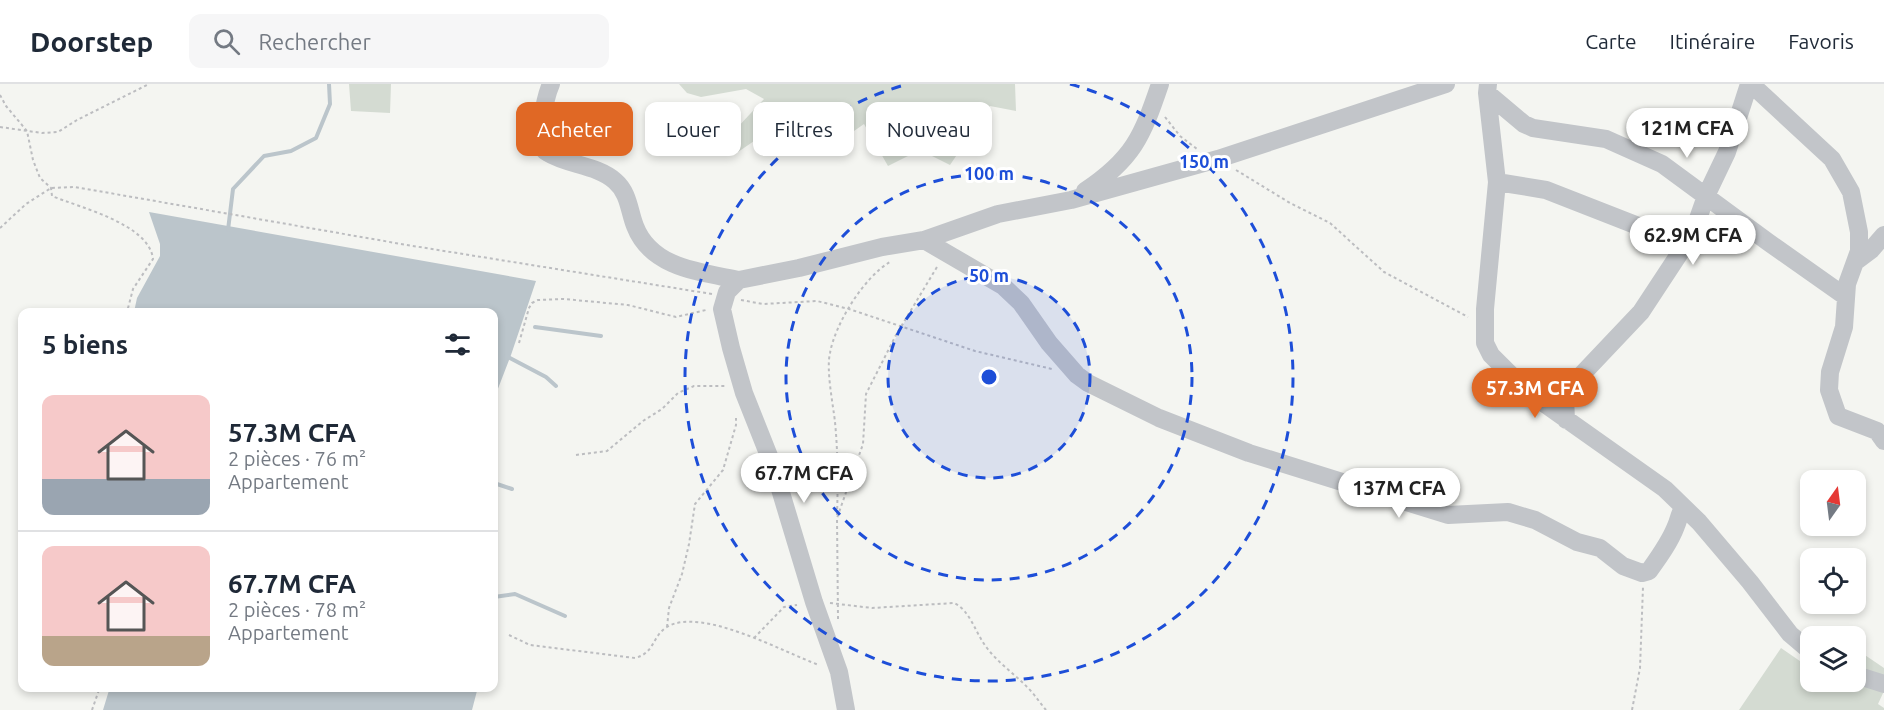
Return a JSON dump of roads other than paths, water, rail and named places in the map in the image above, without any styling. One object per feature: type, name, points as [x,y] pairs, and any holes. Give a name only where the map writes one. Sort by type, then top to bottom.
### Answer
[{"type":"street","points":[[551,84],[539,135],[542,147],[547,153],[614,179],[631,208],[634,225],[642,240],[662,260],[739,280],[882,247],[924,240],[998,214],[1071,200],[1218,159],[1446,84]]},
{"type":"street","points":[[1566,420],[1565,396],[1569,388],[1641,312],[1693,232],[1706,196],[1727,152],[1750,84],[1832,159],[1851,192],[1858,232],[1858,251],[1847,284],[1844,327],[1830,372],[1829,390],[1838,416],[1877,431],[1884,441]]},
{"type":"street","points":[[1071,200],[1104,178],[1128,155],[1137,143],[1160,89]]},
{"type":"street","points":[[1488,89],[1524,124],[1533,128],[1612,142],[1662,164],[1846,297]]},
{"type":"street","points":[[1488,89],[1497,182],[1485,326],[1485,344],[1491,355],[1528,392],[1665,489],[1699,522],[1790,634],[1800,642]]},
{"type":"street","points":[[1497,182],[1546,190],[1656,233],[1669,235],[1693,232]]},
{"type":"street","points":[[1856,262],[1884,235]]},
{"type":"street","points":[[924,240],[969,264],[1003,286],[1021,303],[1049,343],[1077,375],[1088,383],[1159,418],[1249,453],[1448,515],[1508,512],[1535,520],[1577,542],[1600,548],[1623,566],[1645,572],[1649,571],[1665,546],[1683,508]]},
{"type":"street","points":[[739,280],[724,297],[722,309],[730,348],[744,393],[773,466],[814,602],[839,672],[846,710]]},
{"type":"street","points":[[1866,678],[1884,684]]},
{"type":"waterway","points":[[228,230],[233,189],[264,156],[291,151],[316,138],[330,104],[329,84]]},
{"type":"waterway","points":[[535,327],[601,336]]},
{"type":"waterway","points":[[506,356],[546,377],[556,386]]},
{"type":"waterway","points":[[498,484],[512,489]]},
{"type":"waterway","points":[[498,596],[515,594],[565,616]]}]
